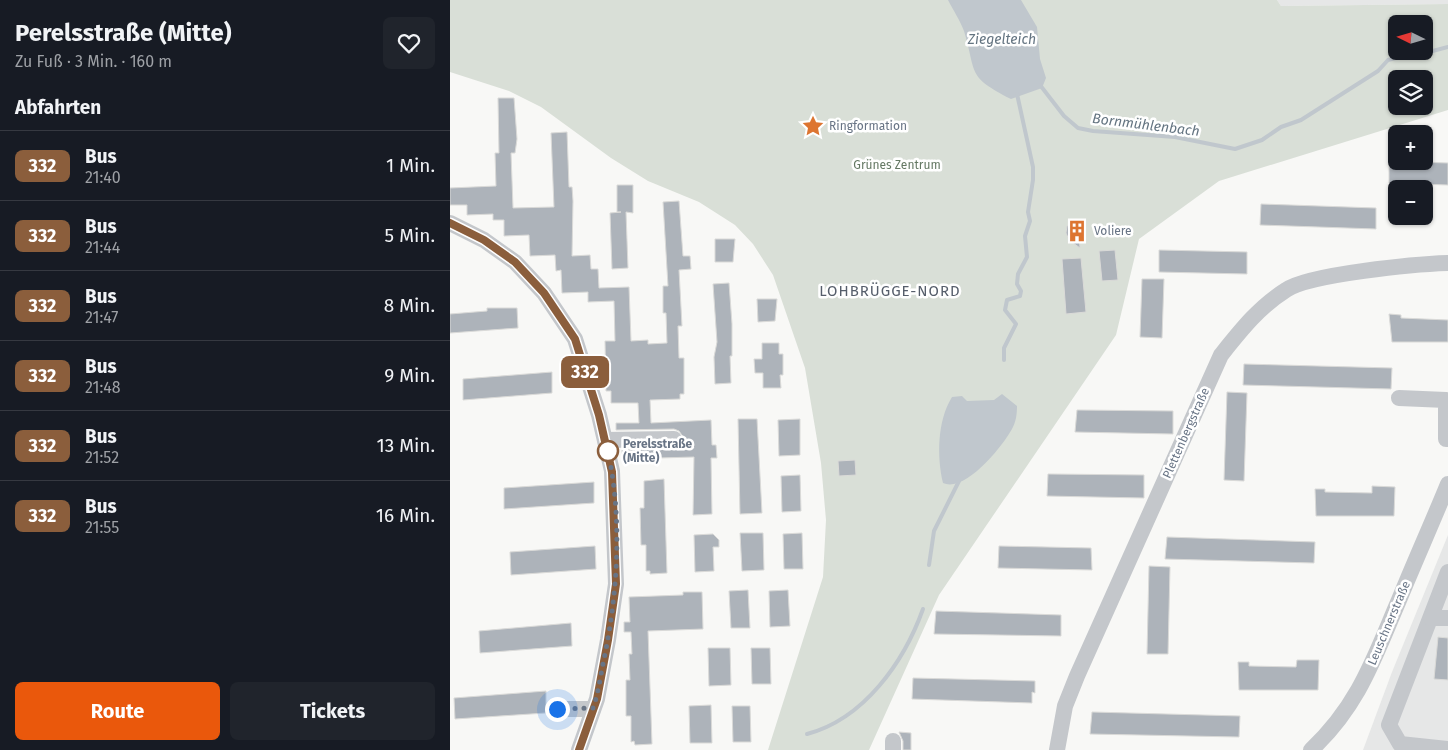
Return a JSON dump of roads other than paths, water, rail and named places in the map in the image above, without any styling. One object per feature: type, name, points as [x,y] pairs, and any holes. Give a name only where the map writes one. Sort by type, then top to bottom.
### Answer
[{"type":"street","points":[[450,223],[484,240],[508,257],[544,293],[575,339],[605,440],[612,472],[616,584],[608,640],[593,708],[579,750]]},
{"type":"street","name":"Plettenbergstraße","points":[[1057,750],[1065,706],[1076,676],[1222,355],[1256,313],[1288,288],[1328,277],[1448,262]]},
{"type":"street","points":[[1399,398],[1446,400],[1446,439],[1448,439]]},
{"type":"street","points":[[605,440],[674,439]]},
{"type":"street","name":"Leuschnerstraße","points":[[1311,750],[1330,733],[1357,696],[1375,660],[1448,484]]},
{"type":"street","points":[[1448,572],[1389,725],[1400,744],[1448,749]]},
{"type":"street","points":[[1430,618],[1448,618]]},
{"type":"street","points":[[557,709],[593,708]]},
{"type":"water","name":"Ziegelteich","points":[[948,0],[1021,0],[1037,27],[1040,59],[1046,78],[1042,88],[1011,99],[986,85],[976,72],[964,31]]},
{"type":"water","points":[[1002,394],[1017,406],[1014,424],[1007,437],[992,457],[972,475],[952,484],[943,483],[939,451],[941,428],[943,417],[952,397],[962,396],[967,401],[994,400]]},
{"type":"waterway","name":"Bornmühlenbach","points":[[1040,85],[1064,116],[1078,128],[1093,131],[1175,137],[1235,149],[1262,140],[1281,127],[1301,120],[1378,71],[1388,60],[1403,56],[1410,57],[1448,47]]},
{"type":"waterway","name":"Bornmühlenbach","points":[[1004,360],[1004,348],[1016,324],[1005,310],[1007,300],[1020,296],[1021,291],[1017,284],[1018,274],[1027,257],[1025,236],[1030,221],[1028,212],[1033,180],[1033,167],[1017,94]]},
{"type":"waterway","name":"Bornmühlenbach","points":[[929,565],[934,531],[959,481]]},
{"type":"waterway","name":"Bornmühlenbach","points":[[807,734],[828,726],[846,716],[864,702],[879,686],[905,649],[923,609]]},
{"type":"place","name":"Ringformation","points":[[813,126]]},
{"type":"place","name":"Voliere","points":[[1077,231]]},
{"type":"place","name":"Perelsstraße (Mitte)","points":[[608,451]]},
{"type":"district","name":"LOHBRÜGGE-NORD","points":[[890,291]]},
{"type":"park label","name":"Grünes Zentrum","points":[[897,165]]}]
